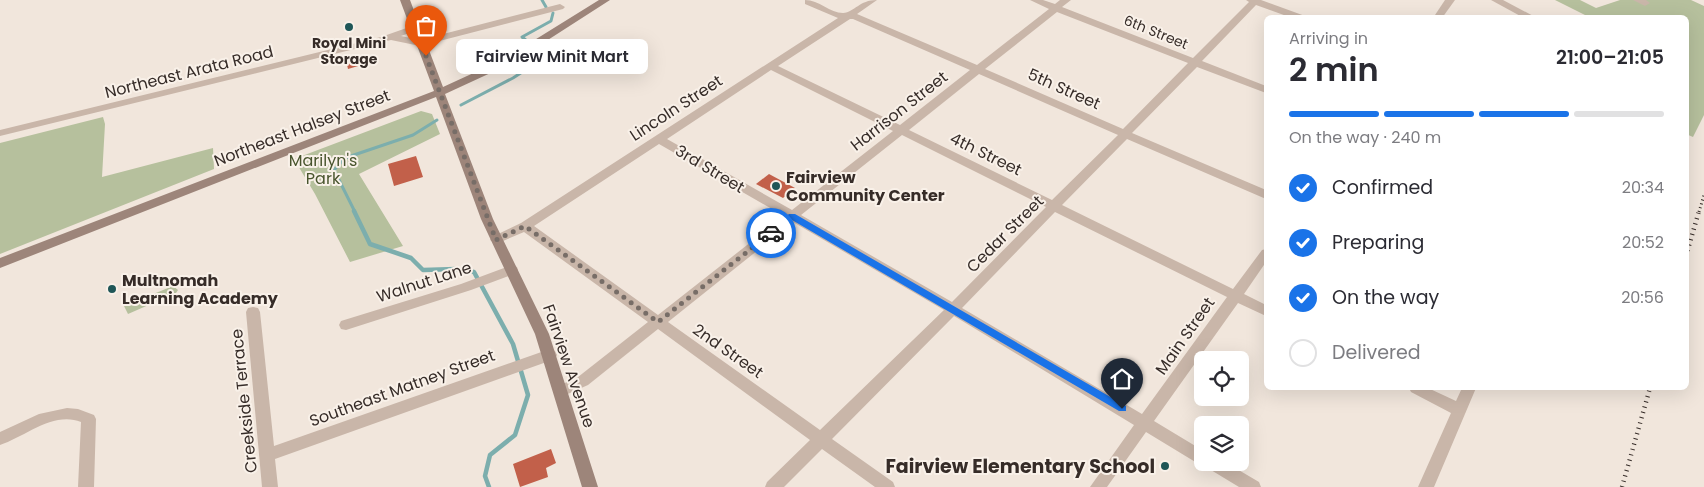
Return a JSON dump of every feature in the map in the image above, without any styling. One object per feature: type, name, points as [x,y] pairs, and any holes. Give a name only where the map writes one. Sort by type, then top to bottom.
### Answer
[{"type":"main road","name":"Fairview Avenue","points":[[404,0],[496,240],[531,308],[550,355],[590,487]]},
{"type":"main road","name":"Northeast Halsey Street","points":[[0,263],[439,92],[504,63],[605,0]]},
{"type":"street","name":"Lincoln Street","points":[[496,240],[525,226],[872,0]]},
{"type":"street","name":"6th Street","points":[[1036,0],[1264,89]]},
{"type":"street","name":"Harrison Street","points":[[561,391],[583,381],[1066,0]]},
{"type":"street","points":[[1254,0],[1294,15]]},
{"type":"street","name":"Cedar Street","points":[[773,487],[1055,207],[1254,0]]},
{"type":"street","points":[[1439,15],[1450,0]]},
{"type":"street","points":[[1496,0],[1527,15]]},
{"type":"street","name":"5th Street","points":[[808,2],[836,15],[854,16],[1264,195]]},
{"type":"street","points":[[420,43],[560,7]]},
{"type":"street","name":"Northeast Arata Road","points":[[0,133],[384,39],[415,28]]},
{"type":"street","name":"Northeast Arata Road","points":[[384,39],[402,38],[420,43]]},
{"type":"street","name":"4th Street","points":[[771,66],[1264,311]]},
{"type":"street","name":"3rd Street","points":[[658,138],[953,309],[1194,453]]},
{"type":"street","name":"2nd Street","points":[[525,226],[888,487]]},
{"type":"street","name":"Main Street","points":[[1098,487],[1264,256]]},
{"type":"street","name":"Walnut Lane","points":[[346,325],[488,280],[512,270]]},
{"type":"street","name":"Creekside Terrace","points":[[253,312],[270,487]]},
{"type":"street","name":"Southeast Matney Street","points":[[267,455],[550,355]]},
{"type":"street","points":[[1420,390],[1459,410]]},
{"type":"street","points":[[1426,487],[1468,390]]},
{"type":"street","points":[[0,439],[43,419],[62,413],[79,413],[89,419],[86,487]]},
{"type":"street","points":[[1226,471],[1253,487]]},
{"type":"green space","points":[[1555,0],[1580,0],[1596,8],[1620,0],[1691,0],[1704,6],[1704,115],[1693,137],[1689,135],[1689,15],[1585,15]]},
{"type":"green space","name":"Marilyn's Park","points":[[421,111],[432,114],[440,134],[359,174],[403,246],[350,262],[315,194],[294,159]]},
{"type":"green space","points":[[103,117],[105,124],[102,177],[213,148],[214,169],[0,254],[0,143]]},
{"type":"green space","points":[[173,286],[178,290],[176,293],[128,314],[124,306]]},
{"type":"building","points":[[363,55],[365,64],[348,69],[346,60]]},
{"type":"building","points":[[416,156],[423,177],[394,186],[388,164]]},
{"type":"building","name":"Fairview Community Center","points":[[769,174],[795,188],[783,198],[756,184]]},
{"type":"building","points":[[551,449],[556,463],[546,468],[548,477],[520,487],[513,464]]},
{"type":"waterway","points":[[542,0],[546,7]]},
{"type":"waterway","points":[[527,41],[522,37],[551,21],[553,13]]},
{"type":"waterway","points":[[461,105],[513,78],[547,56],[539,50]]},
{"type":"waterway","points":[[355,212],[334,170],[345,158],[413,135],[437,120]]},
{"type":"waterway","points":[[354,211],[370,244],[411,258],[423,270],[456,269],[474,272],[513,344],[528,395],[515,435],[490,455],[485,476],[489,487]]},
{"type":"railway","points":[[1699,212],[1704,195]]},
{"type":"railway","points":[[1689,246],[1699,211]]},
{"type":"railway","points":[[1622,487],[1649,390]]},
{"type":"way so far","points":[[426,56],[496,240],[525,226],[658,322],[771,233]]},
{"type":"place","name":"Royal Mini Storage","points":[[349,27]]},
{"type":"place","name":"Fairview Minit Mart","points":[[426,56]]},
{"type":"place","name":"Fairview Community Center","points":[[776,186]]},
{"type":"place","name":"Multnomah Learning Academy","points":[[112,289]]},
{"type":"place","name":"Fairview Elementary School","points":[[1165,466]]},
{"type":"route","points":[[771,233],[792,216],[1122,409]]}]
